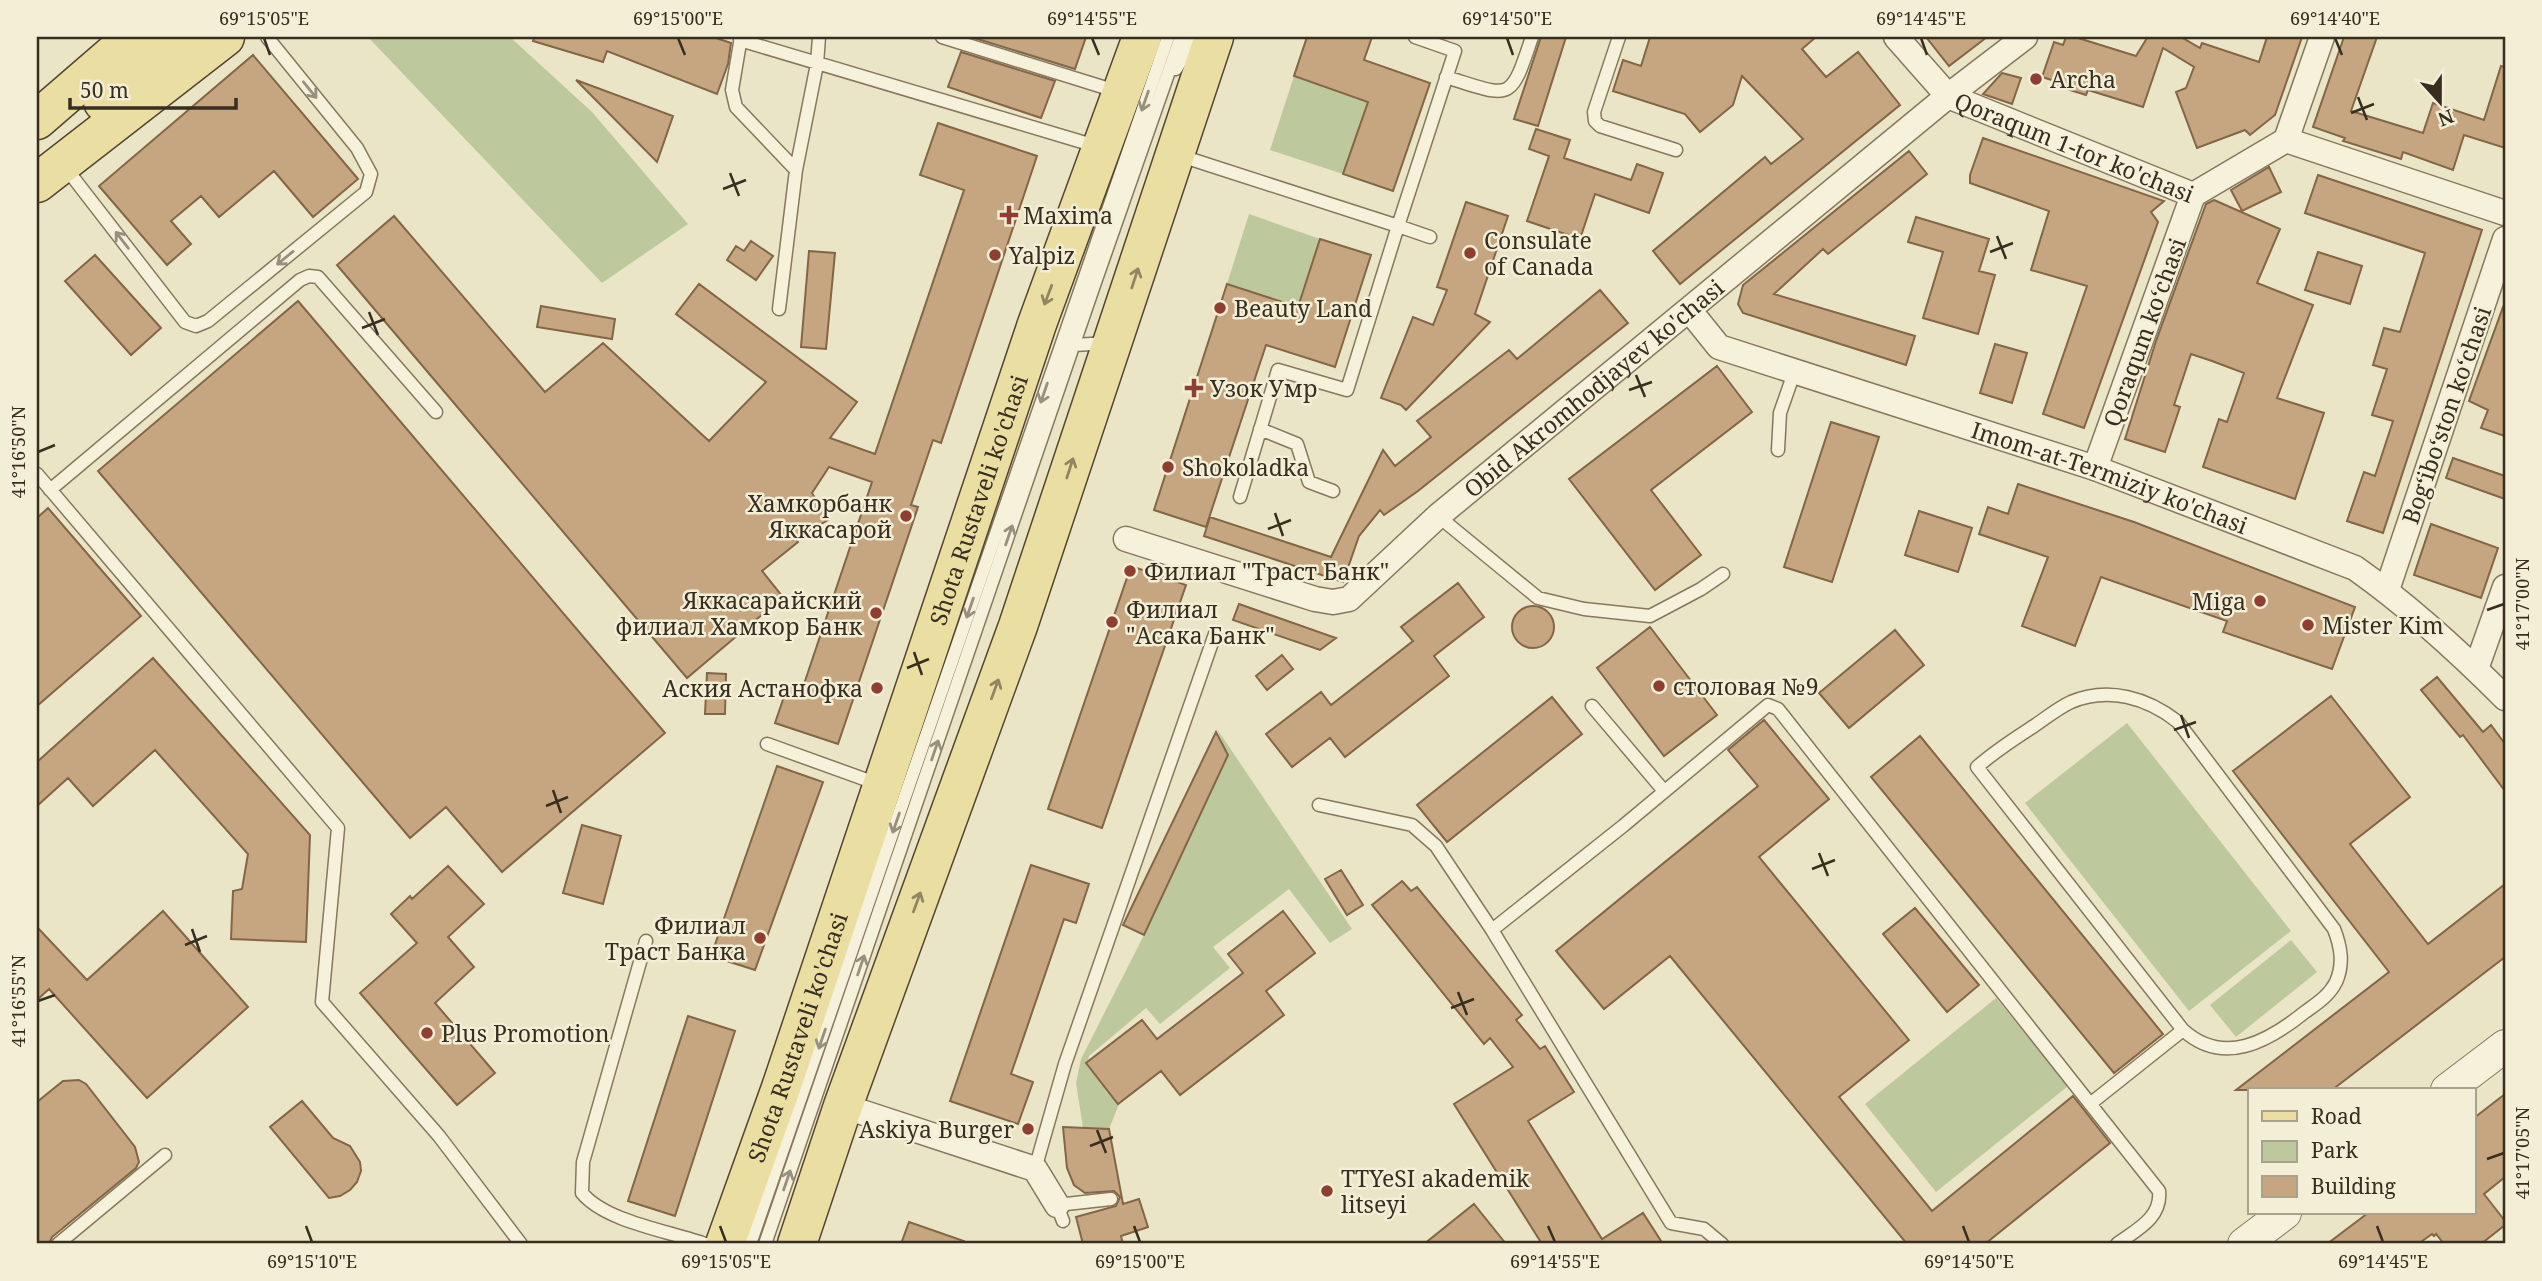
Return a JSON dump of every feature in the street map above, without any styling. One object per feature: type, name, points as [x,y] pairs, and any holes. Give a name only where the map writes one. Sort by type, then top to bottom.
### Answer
[{"type":"main road","points":[[37,100],[102,37]]},
{"type":"main road","points":[[37,120],[133,37]]},
{"type":"main road","points":[[45,169],[178,37]]},
{"type":"main road","points":[[45,169],[225,37]]},
{"type":"main road","name":"Shota Rustaveli ko'chasi","points":[[725,1244],[782,1085],[1037,324],[1142,37]]},
{"type":"main road","points":[[797,1244],[843,1106],[1018,626],[1214,37]]},
{"type":"street","name":"Qoraqum 1-tor ko'chasi","points":[[1896,37],[1948,96],[2193,195],[2286,140]]},
{"type":"street","name":"Obid Akromhodjayev ko'chasi","points":[[1126,539],[1315,599],[1339,602],[1358,592],[1438,516],[1948,96],[2025,37]]},
{"type":"street","points":[[2322,37],[2286,140],[2505,213]]},
{"type":"street","name":"Qoraqum koʻchasi","points":[[2095,468],[2193,195]]},
{"type":"street","name":"Bogʻiboʻston koʻchasi","points":[[2387,590],[2505,239]]},
{"type":"street","name":"Imom-at-Termiziy ko'chasi","points":[[1690,311],[1719,347],[2095,468],[2355,568],[2387,590],[2505,698]]},
{"type":"street","points":[[2476,669],[2505,587]]},
{"type":"street","points":[[2449,1088],[2505,1045]]},
{"type":"street","points":[[843,1106],[1035,1169],[1060,1213]]},
{"type":"street","points":[[2244,1244],[2285,1214]]},
{"type":"lane","points":[[45,169],[186,322],[196,326],[208,321],[366,192],[371,174],[356,148],[267,37]]},
{"type":"lane","points":[[779,309],[796,170],[817,64],[819,37]]},
{"type":"lane","points":[[942,37],[1122,93]]},
{"type":"lane","points":[[750,1244],[1167,37]]},
{"type":"lane","points":[[765,1244],[1181,37]]},
{"type":"lane","points":[[1161,97],[1195,37]]},
{"type":"lane","points":[[1240,497],[1278,370],[1347,390],[1455,51],[1415,37]]},
{"type":"lane","points":[[1446,77],[1495,92],[1509,88],[1518,78],[1532,37]]},
{"type":"lane","points":[[1619,37],[1594,111],[1595,121],[1600,126],[1676,150]]},
{"type":"lane","points":[[796,170],[736,107],[732,90],[741,38],[817,64],[1103,148]]},
{"type":"lane","points":[[1175,154],[1430,237]]},
{"type":"lane","points":[[50,490],[300,280],[309,276],[318,277],[436,412]]},
{"type":"lane","points":[[1067,329],[1074,345]]},
{"type":"lane","points":[[1074,345],[1114,343]]},
{"type":"lane","points":[[1778,450],[1780,413],[1794,373]]},
{"type":"lane","points":[[1260,429],[1297,444],[1309,482],[1333,491]]},
{"type":"lane","points":[[37,474],[338,828],[322,1002],[439,1136],[521,1244]]},
{"type":"lane","points":[[1438,516],[1538,598],[1584,609],[1650,616],[1723,574]]},
{"type":"lane","points":[[1035,1169],[1065,1064],[1214,634]]},
{"type":"lane","points":[[2099,695],[2126,697],[2155,705],[2178,722],[2334,929],[2340,945],[2341,962],[2336,982],[2327,995],[2278,1033],[2257,1043],[2217,1048],[2193,1039],[2183,1030],[1977,767],[1996,750],[2070,702],[2099,695]]},
{"type":"lane","points":[[1492,930],[1768,705],[1778,709],[2159,1191],[2160,1201],[2152,1218],[2117,1244]]},
{"type":"lane","points":[[1592,706],[1664,791]]},
{"type":"lane","points":[[767,744],[881,785]]},
{"type":"lane","points":[[1319,805],[1412,824],[1436,846],[1492,930],[1671,1223],[1704,1229],[1722,1244]]},
{"type":"lane","points":[[646,941],[583,1163],[582,1193],[591,1205],[609,1213],[705,1244]]},
{"type":"lane","points":[[2090,1104],[2183,1030]]},
{"type":"lane","points":[[58,1244],[165,1155]]},
{"type":"lane","points":[[1060,1213],[1111,1199]]},
{"type":"green space","points":[[368,37],[510,37],[592,112],[688,224],[602,283]]},
{"type":"green space","points":[[1294,76],[1368,102],[1343,174],[1270,150]]},
{"type":"green space","points":[[1249,214],[1320,239],[1298,307],[1227,284]]},
{"type":"green space","points":[[2127,723],[2291,931],[2189,1011],[2025,803]]},
{"type":"green space","points":[[1217,729],[1352,929],[1330,943],[1289,889],[1213,947],[1230,968],[1160,1024],[1146,1008],[1089,1056],[1087,1066],[1119,1104],[1109,1129],[1083,1128],[1076,1083],[1081,1059],[1144,935],[1228,756]]},
{"type":"green space","points":[[2291,940],[2317,972],[2236,1037],[2210,1005]]},
{"type":"green space","points":[[1996,998],[2068,1086],[1936,1192],[1865,1104]]},
{"type":"building","points":[[534,37],[713,37],[731,43],[728,64],[717,94],[607,51],[603,62],[533,41]]},
{"type":"building","points":[[971,37],[1086,37],[1075,69]]},
{"type":"building","points":[[1307,37],[1372,37],[1364,60],[1430,83],[1393,191],[1343,174],[1368,102],[1294,76]]},
{"type":"building","points":[[1541,37],[1566,37],[1538,126],[1514,119]]},
{"type":"building","points":[[1650,37],[1816,37],[1802,49],[1826,77],[1858,52],[1900,105],[1680,284],[1653,251],[1765,157],[1771,164],[1803,139],[1742,76],[1733,105],[1700,132],[1685,114],[1613,91],[1623,60],[1641,66]]},
{"type":"building","points":[[1926,37],[1987,37],[1949,66]]},
{"type":"building","points":[[2066,37],[2075,37],[2136,56],[2147,38],[2144,37],[2181,37],[2200,48],[2202,43],[2259,62],[2267,37],[2302,37],[2275,115],[2250,135],[2245,130],[2197,148],[2176,92],[2186,88],[2194,67],[2163,48],[2143,107],[2088,90],[2086,95],[2054,85],[2055,81],[2042,77],[2054,42],[2063,45]]},
{"type":"building","points":[[2344,37],[2377,37],[2351,111],[2423,133],[2433,103],[2484,120],[2501,66],[2505,67],[2505,148],[2464,135],[2453,170],[2403,152],[2401,159],[2343,141],[2345,138],[2313,127]]},
{"type":"building","points":[[961,52],[1055,81],[1041,118],[948,87]]},
{"type":"building","points":[[253,55],[358,179],[313,217],[274,171],[219,217],[201,196],[171,221],[191,244],[167,265],[99,186]]},
{"type":"building","points":[[2002,73],[2021,78],[2012,104],[1983,94]]},
{"type":"building","points":[[576,80],[673,116],[657,162]]},
{"type":"building","points":[[938,123],[1037,156],[941,443],[933,440],[911,505],[918,507],[838,744],[775,723],[788,685],[802,690],[872,482],[829,467],[812,493],[828,520],[796,539],[798,542],[762,571],[783,597],[687,678],[337,265],[394,216],[545,392],[603,343],[709,441],[766,382],[676,314],[699,284],[857,402],[830,438],[875,454],[964,190],[920,175]]},
{"type":"building","points":[[1536,129],[1570,140],[1564,158],[1631,180],[1637,164],[1663,173],[1649,213],[1595,194],[1580,239],[1527,221],[1549,156],[1529,149]]},
{"type":"building","points":[[1983,138],[2164,201],[2151,212],[2158,222],[2084,428],[2043,414],[2087,286],[2031,270],[2049,211],[1970,183],[1970,175]]},
{"type":"building","points":[[1909,151],[1927,174],[1828,254],[1823,249],[1774,294],[1915,336],[1906,365],[1743,313],[1738,304],[1743,285]]},
{"type":"building","points":[[2269,167],[2281,192],[2242,211],[2231,190]]},
{"type":"building","points":[[2318,175],[2482,230],[2383,533],[2347,521],[2364,472],[2375,476],[2393,421],[2372,415],[2387,369],[2373,365],[2384,328],[2400,332],[2425,253],[2305,213]]},
{"type":"building","points":[[2214,200],[2280,229],[2257,283],[2313,305],[2277,398],[2324,413],[2295,499],[2203,467],[2219,419],[2227,422],[2244,373],[2212,361],[2191,354],[2174,405],[2180,407],[2165,452],[2125,439],[2156,341],[2206,204]]},
{"type":"building","points":[[1466,202],[1508,216],[1475,314],[1490,322],[1406,410],[1401,405],[1381,398],[1413,317],[1433,325],[1447,290],[1437,287]]},
{"type":"building","points":[[1916,217],[1989,239],[1979,271],[1995,275],[1978,334],[1923,318],[1943,252],[1908,242]]},
{"type":"building","points":[[1320,239],[1371,255],[1335,367],[1266,345],[1206,527],[1154,510],[1227,284],[1298,307]]},
{"type":"building","points":[[751,241],[773,256],[756,280],[727,260],[736,246],[744,251]]},
{"type":"building","points":[[809,251],[835,253],[826,349],[801,347]]},
{"type":"building","points":[[2318,252],[2362,266],[2350,304],[2305,290]]},
{"type":"building","points":[[95,255],[161,328],[131,355],[65,281]]},
{"type":"building","points":[[1600,290],[1628,323],[1418,491],[1384,515],[1380,510],[1359,536],[1343,582],[1204,536],[1210,517],[1331,557],[1383,450],[1395,466],[1431,437],[1417,421],[1509,350],[1517,359]]},
{"type":"building","points":[[298,301],[665,733],[502,872],[446,807],[410,838],[98,471]]},
{"type":"building","points":[[541,306],[615,319],[612,339],[537,327]]},
{"type":"building","points":[[2503,307],[2505,436],[2481,428],[2488,410],[2469,401]]},
{"type":"building","points":[[1995,344],[2027,353],[2012,403],[1980,393]]},
{"type":"building","points":[[1717,366],[1752,412],[1651,490],[1701,555],[1655,590],[1569,479]]},
{"type":"building","points":[[1831,422],[1879,437],[1832,582],[1784,567]]},
{"type":"building","points":[[2453,458],[2505,476],[2505,499],[2446,478]]},
{"type":"building","points":[[2018,484],[2134,522],[2355,607],[2332,669],[2223,632],[2227,621],[2101,577],[2075,646],[2022,626],[2048,557],[1979,534],[1988,507],[2008,514]]},
{"type":"building","points":[[48,508],[141,616],[37,706],[37,518]]},
{"type":"building","points":[[1919,511],[1972,528],[1958,572],[1905,555]]},
{"type":"building","points":[[2431,524],[2498,548],[2481,598],[2414,575]]},
{"type":"building","points":[[1131,566],[1186,585],[1102,828],[1048,809]]},
{"type":"building","points":[[1458,583],[1484,617],[1434,656],[1449,676],[1345,757],[1330,738],[1292,767],[1266,734],[1321,692],[1331,705],[1413,641],[1401,627]]},
{"type":"building","points":[[1239,604],[1336,638],[1320,650],[1233,620]]},
{"type":"building","points":[[1533,606],[1548,612],[1554,627],[1548,642],[1533,648],[1518,642],[1512,627],[1518,612]]},
{"type":"building","points":[[1650,627],[1717,715],[1664,756],[1597,668]]},
{"type":"building","points":[[1895,630],[1924,665],[1849,728],[1819,693]]},
{"type":"building","points":[[1282,655],[1293,669],[1267,690],[1256,676]]},
{"type":"building","points":[[153,658],[310,835],[306,942],[231,939],[233,891],[242,889],[248,854],[155,750],[93,806],[68,778],[37,806],[37,762]]},
{"type":"building","points":[[707,673],[726,674],[725,714],[705,714]]},
{"type":"building","points":[[2437,677],[2483,732],[2491,725],[2505,744],[2505,791],[2463,735],[2460,737],[2421,690]]},
{"type":"building","points":[[2331,696],[2410,797],[2350,844],[2428,944],[2505,884],[2505,957],[2335,1088],[2236,1090],[2389,972],[2233,771]]},
{"type":"building","points":[[1552,697],[1582,734],[1447,842],[1417,805]]},
{"type":"building","points":[[1764,720],[1829,799],[1759,857],[1909,1040],[1839,1097],[1932,1211],[2073,1096],[2110,1143],[1985,1244],[1907,1244],[1670,956],[1604,1009],[1556,951],[1758,786],[1728,750]]},
{"type":"building","points":[[1216,732],[1228,755],[1144,935],[1123,925]]},
{"type":"building","points":[[1920,736],[2163,1034],[2114,1073],[1871,777]]},
{"type":"building","points":[[777,766],[823,782],[755,970],[711,956]]},
{"type":"building","points":[[582,825],[621,836],[603,904],[563,893]]},
{"type":"building","points":[[1031,865],[1089,884],[1076,923],[1064,919],[1011,1074],[1033,1082],[1018,1124],[950,1101]]},
{"type":"building","points":[[448,866],[484,904],[448,937],[474,967],[435,1003],[495,1073],[457,1105],[360,993],[417,943],[391,914]]},
{"type":"building","points":[[1341,870],[1363,905],[1347,915],[1325,879]]},
{"type":"building","points":[[1402,881],[1411,891],[1417,887],[1522,1015],[1516,1020],[1540,1049],[1545,1046],[1574,1092],[1528,1121],[1602,1239],[1643,1213],[1663,1244],[1542,1244],[1454,1104],[1513,1067],[1490,1038],[1484,1044],[1372,905]]},
{"type":"building","points":[[1915,908],[1979,985],[1947,1012],[1883,934]]},
{"type":"building","points":[[163,911],[248,1007],[147,1098],[49,989],[37,1000],[37,927],[87,980]]},
{"type":"building","points":[[1283,911],[1315,953],[1266,991],[1284,1015],[1180,1095],[1161,1071],[1118,1104],[1086,1063],[1142,1020],[1157,1039],[1243,973],[1228,954]]},
{"type":"building","points":[[688,1016],[735,1031],[675,1216],[628,1201]]},
{"type":"building","points":[[79,1080],[86,1084],[135,1147],[139,1162],[136,1168],[52,1237],[49,1244],[37,1244],[37,1102],[63,1081]]},
{"type":"building","points":[[2505,1094],[2505,1177],[2484,1194],[2505,1221],[2505,1225],[2481,1244],[2444,1244],[2436,1234],[2432,1234],[2418,1244],[2327,1244],[2367,1214],[2476,1214],[2476,1116]]},
{"type":"building","points":[[302,1101],[333,1138],[350,1146],[360,1162],[361,1171],[357,1182],[340,1196],[329,1198],[270,1127]]},
{"type":"building","points":[[1063,1127],[1109,1129],[1123,1204],[1139,1199],[1148,1227],[1121,1236],[1123,1244],[1083,1244],[1076,1217],[1116,1206],[1120,1197],[1114,1191],[1085,1193],[1074,1185],[1067,1168]]},
{"type":"building","points":[[1474,1204],[1506,1244],[1424,1244]]},
{"type":"building","points":[[909,1222],[964,1241],[963,1244],[901,1244]]},
{"type":"place","name":"Archa","points":[[2036,79]]},
{"type":"place","name":"Maxima","points":[[1009,215]]},
{"type":"place","name":"Consulate of Canada","points":[[1470,253]]},
{"type":"place","name":"Yalpiz","points":[[995,255]]},
{"type":"place","name":"Beauty Land","points":[[1220,308]]},
{"type":"place","name":"Узок Умр","points":[[1194,388]]},
{"type":"place","name":"Shokoladka","points":[[1168,467]]},
{"type":"place","name":"Хамкорбанк Яккасарой","points":[[906,516]]},
{"type":"place","name":"Филиал \"Траст Банк\"","points":[[1130,571]]},
{"type":"place","name":"Miga","points":[[2260,601]]},
{"type":"place","name":"Яккасарайский филиал Хамкор Банк","points":[[876,613]]},
{"type":"place","name":"Филиал \"Асака Банк\"","points":[[1112,622]]},
{"type":"place","name":"Mister Kim","points":[[2308,625]]},
{"type":"place","name":"столовая №9","points":[[1659,686]]},
{"type":"place","name":"Аския Астанофка","points":[[877,688]]},
{"type":"place","name":"Филиал Траст Банка","points":[[760,938]]},
{"type":"place","name":"Plus Promotion","points":[[427,1033]]},
{"type":"place","name":"Askiya Burger","points":[[1028,1129]]},
{"type":"place","name":"TTYeSI akademik litseyi","points":[[1327,1191]]}]
